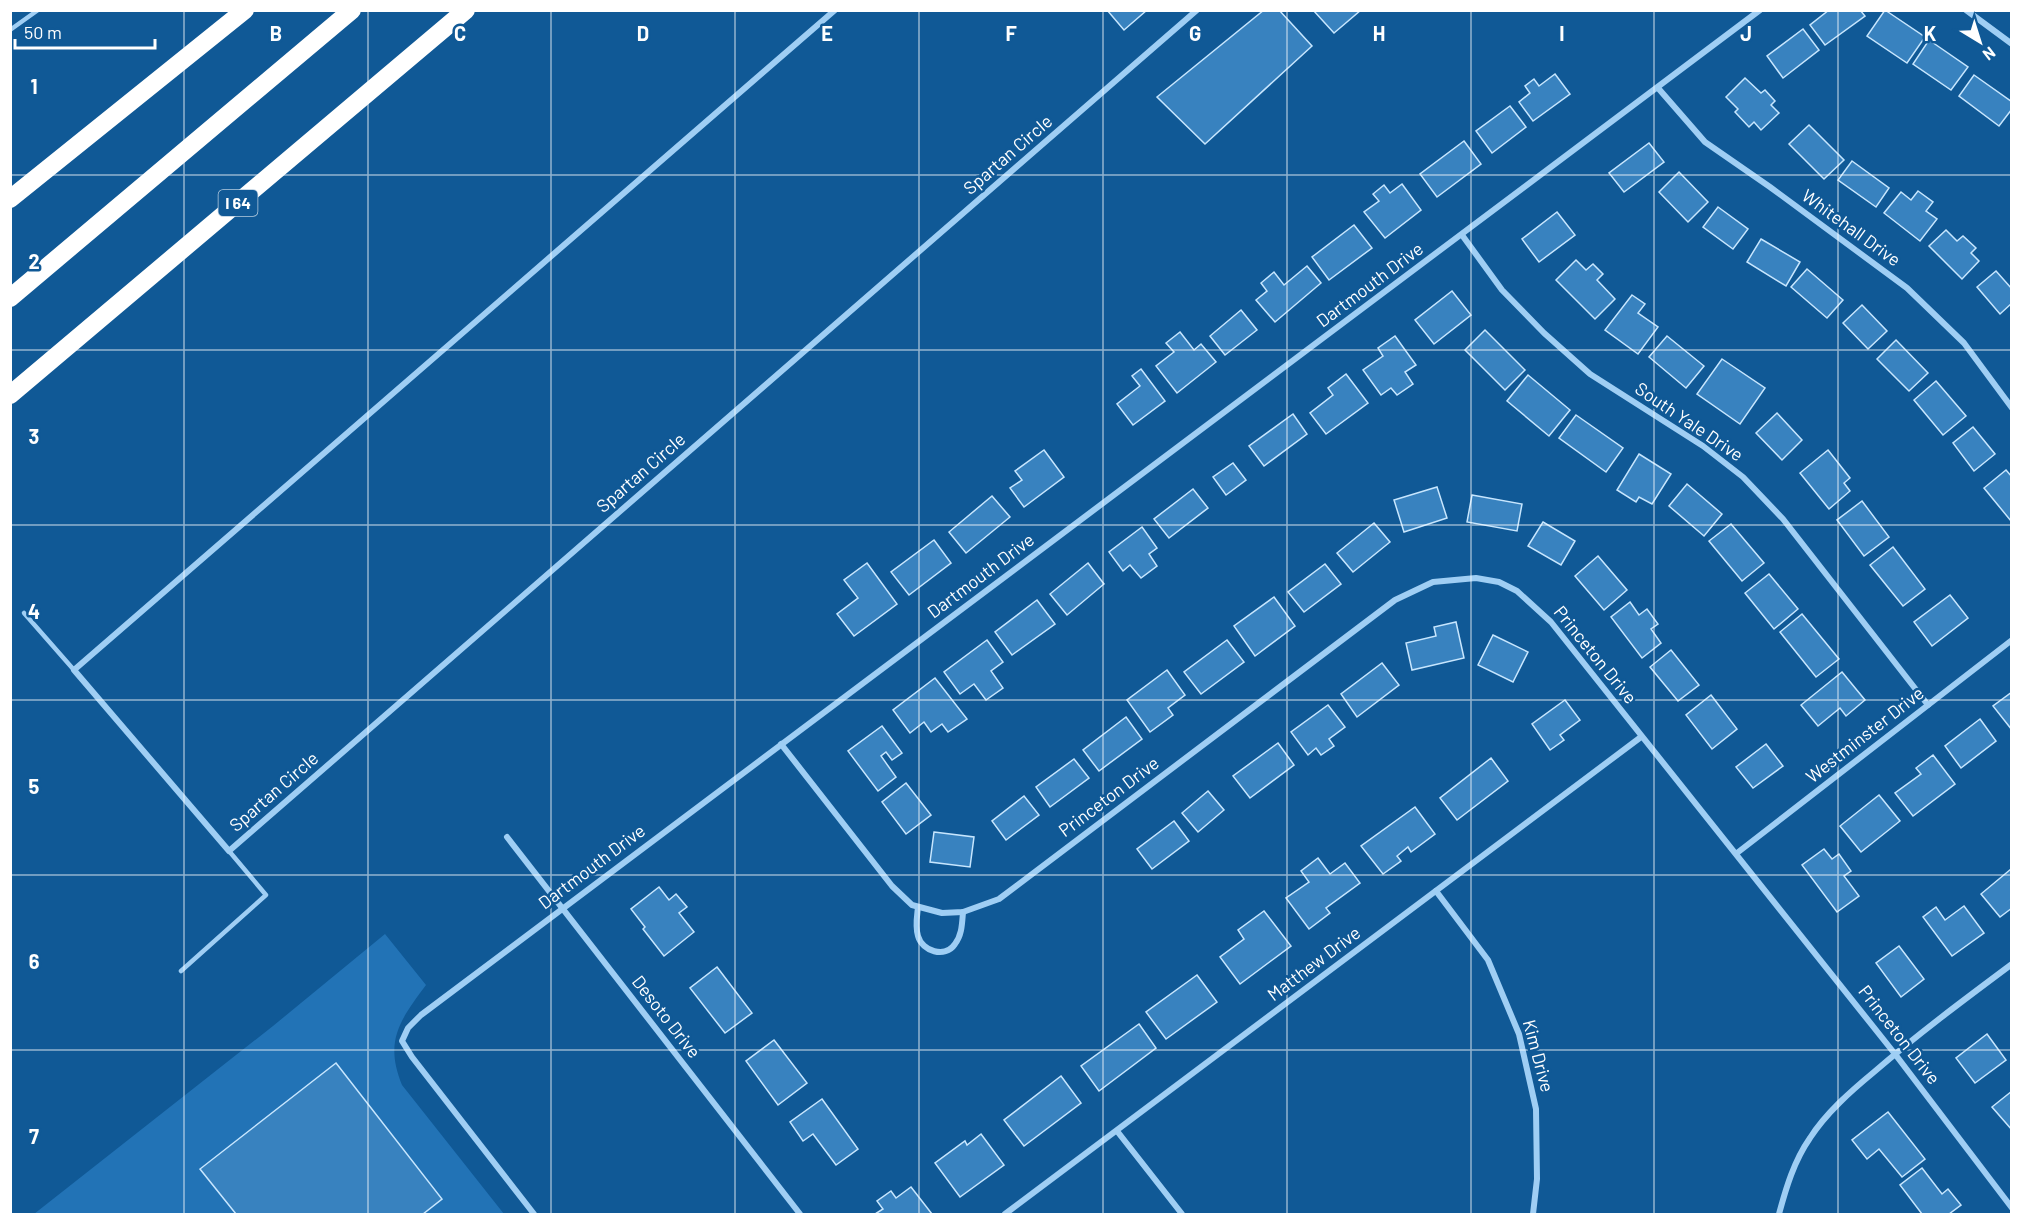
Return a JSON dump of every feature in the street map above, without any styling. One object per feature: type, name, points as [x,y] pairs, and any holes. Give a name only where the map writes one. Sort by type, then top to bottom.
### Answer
[{"type":"highway","points":[[10,199],[245,10]]},
{"type":"highway","points":[[10,298],[352,10]]},
{"type":"highway","name":"I 64","points":[[10,395],[466,10]]},
{"type":"street","points":[[74,670],[835,10]]},
{"type":"street","name":"Spartan Circle","points":[[74,670],[229,851],[1197,10]]},
{"type":"street","name":"Dartmouth Drive","points":[[534,1215],[402,1041],[408,1028],[421,1015],[1760,10]]},
{"type":"street","points":[[1966,10],[2012,44]]},
{"type":"street","name":"Whitehall Drive","points":[[1658,88],[1705,142],[1907,288],[1964,343],[2012,408]]},
{"type":"street","name":"South Yale Drive","points":[[1462,235],[1502,290],[1544,333],[1590,374],[1703,446],[1743,477],[1783,519],[1928,705]]},
{"type":"street","name":"Princeton Drive","points":[[781,744],[892,886],[912,905],[942,913],[963,912],[999,899],[1395,600],[1433,582],[1476,578],[1499,582],[1517,591],[1551,622],[1895,1054],[2012,1208]]},
{"type":"street","name":"Westminster Drive","points":[[1737,854],[2012,640]]},
{"type":"street","name":"Matthew Drive","points":[[1005,1215],[1641,737]]},
{"type":"street","name":"Desoto Drive","points":[[507,837],[800,1215]]},
{"type":"street","name":"Kim Drive","points":[[1436,891],[1488,960],[1519,1034],[1536,1109],[1537,1179],[1533,1215]]},
{"type":"street","points":[[918,907],[916,926],[918,939],[926,949],[942,952],[954,947],[961,932],[963,912]]},
{"type":"street","points":[[1779,1215],[1785,1190],[1796,1162],[1810,1137],[1848,1094],[1895,1054],[2012,964]]},
{"type":"street","points":[[1117,1131],[1182,1215]]},
{"type":"lane","points":[[10,30],[38,10]]},
{"type":"lane","points":[[24,613],[74,670]]},
{"type":"lane","points":[[181,971],[266,895],[229,851]]},
{"type":"shaded area","points":[[385,934],[426,985],[402,1020],[395,1043],[394,1056],[402,1085],[504,1214],[34,1214],[273,1026]]},
{"type":"building","points":[[1107,10],[1147,10],[1124,30]]},
{"type":"building","points":[[1264,10],[1279,10],[1312,46],[1205,144],[1157,97]]},
{"type":"building","points":[[1313,10],[1361,10],[1334,33]]},
{"type":"building","points":[[1829,10],[1860,10],[1865,16],[1825,45],[1810,25]]},
{"type":"building","points":[[1885,10],[1925,37],[1907,63],[1867,36]]},
{"type":"building","points":[[1803,29],[1819,50],[1783,78],[1767,56]]},
{"type":"building","points":[[1929,40],[1968,67],[1951,90],[1913,64]]},
{"type":"building","points":[[1555,74],[1570,94],[1533,121],[1519,102],[1530,93],[1525,86],[1534,79],[1539,86]]},
{"type":"building","points":[[1974,75],[2012,102],[2012,109],[1999,126],[1959,96]]},
{"type":"building","points":[[1745,78],[1761,93],[1765,90],[1775,101],[1771,105],[1779,113],[1761,130],[1754,122],[1749,127],[1735,112],[1738,109],[1726,97]]},
{"type":"building","points":[[1510,106],[1526,127],[1492,153],[1476,131]]},
{"type":"building","points":[[1809,125],[1844,160],[1824,179],[1789,144]]},
{"type":"building","points":[[1464,141],[1481,164],[1437,197],[1420,174]]},
{"type":"building","points":[[1649,143],[1664,162],[1624,192],[1609,173]]},
{"type":"building","points":[[1852,161],[1889,188],[1876,207],[1838,180]]},
{"type":"building","points":[[1679,172],[1708,202],[1688,222],[1659,192]]},
{"type":"building","points":[[1402,184],[1421,210],[1385,238],[1364,212],[1379,201],[1373,194],[1384,185],[1390,193]]},
{"type":"building","points":[[1918,191],[1933,202],[1926,211],[1937,219],[1920,241],[1884,213],[1901,192],[1911,200]]},
{"type":"building","points":[[1718,207],[1748,229],[1733,249],[1703,227]]},
{"type":"building","points":[[1557,212],[1575,235],[1539,262],[1522,239]]},
{"type":"building","points":[[1354,225],[1372,248],[1329,280],[1312,257]]},
{"type":"building","points":[[1946,230],[1957,241],[1963,236],[1976,248],[1971,253],[1979,261],[1962,279],[1929,246]]},
{"type":"building","points":[[1761,239],[1800,262],[1786,286],[1747,262]]},
{"type":"building","points":[[1576,260],[1586,270],[1593,264],[1603,274],[1597,280],[1615,299],[1595,319],[1556,280]]},
{"type":"building","points":[[1307,266],[1321,283],[1275,322],[1256,300],[1267,291],[1261,283],[1274,272],[1284,285]]},
{"type":"building","points":[[1807,269],[1843,300],[1827,318],[1791,287]]},
{"type":"building","points":[[1996,271],[2012,289],[2012,303],[2000,314],[1977,287]]},
{"type":"building","points":[[1452,291],[1471,315],[1434,344],[1415,320]]},
{"type":"building","points":[[1632,295],[1645,304],[1638,313],[1658,327],[1638,354],[1605,330]]},
{"type":"building","points":[[1862,305],[1887,331],[1868,349],[1843,323]]},
{"type":"building","points":[[1241,310],[1257,330],[1225,355],[1210,336]]},
{"type":"building","points":[[1485,330],[1525,370],[1505,390],[1465,350]]},
{"type":"building","points":[[1180,332],[1194,350],[1201,344],[1216,362],[1177,393],[1156,366],[1174,352],[1166,343]]},
{"type":"building","points":[[1395,336],[1416,365],[1405,372],[1413,384],[1397,395],[1391,388],[1381,395],[1363,370],[1383,356],[1378,348]]},
{"type":"building","points":[[1667,336],[1704,366],[1686,388],[1649,357]]},
{"type":"building","points":[[1896,340],[1928,373],[1909,391],[1877,359]]},
{"type":"building","points":[[1722,359],[1765,388],[1740,424],[1697,394]]},
{"type":"building","points":[[1141,369],[1165,401],[1133,425],[1117,404],[1140,386],[1132,376]]},
{"type":"building","points":[[1346,374],[1368,403],[1326,434],[1310,413],[1333,395],[1328,388]]},
{"type":"building","points":[[1528,375],[1570,410],[1549,436],[1507,401]]},
{"type":"building","points":[[1936,381],[1966,416],[1943,435],[1914,400]]},
{"type":"building","points":[[1777,413],[1802,440],[1782,460],[1756,433]]},
{"type":"building","points":[[1293,414],[1307,434],[1264,466],[1249,446]]},
{"type":"building","points":[[1576,415],[1623,448],[1606,472],[1559,438]]},
{"type":"building","points":[[1973,427],[1995,454],[1974,471],[1953,443]]},
{"type":"building","points":[[1044,450],[1064,477],[1024,507],[1010,488],[1022,480],[1015,471]]},
{"type":"building","points":[[1828,450],[1850,478],[1844,483],[1850,491],[1829,509],[1800,473]]},
{"type":"building","points":[[1639,454],[1671,474],[1652,504],[1639,497],[1636,502],[1617,490]]},
{"type":"building","points":[[1233,463],[1246,480],[1226,495],[1213,477]]},
{"type":"building","points":[[2006,470],[2012,477],[2011,521],[1984,488]]},
{"type":"building","points":[[1687,484],[1722,514],[1704,536],[1669,506]]},
{"type":"building","points":[[1437,487],[1447,518],[1404,532],[1394,500]]},
{"type":"building","points":[[1193,489],[1208,508],[1169,538],[1154,519]]},
{"type":"building","points":[[1472,495],[1522,504],[1517,531],[1467,522]]},
{"type":"building","points":[[992,496],[1010,517],[966,553],[949,532]]},
{"type":"building","points":[[1862,501],[1889,537],[1864,556],[1837,520]]},
{"type":"building","points":[[1543,522],[1575,541],[1561,565],[1528,546]]},
{"type":"building","points":[[1374,523],[1390,542],[1353,572],[1337,553]]},
{"type":"building","points":[[1731,524],[1764,563],[1742,581],[1709,541]]},
{"type":"building","points":[[1142,527],[1157,548],[1149,554],[1157,566],[1141,578],[1130,565],[1123,571],[1109,552]]},
{"type":"building","points":[[934,540],[951,563],[909,595],[891,572]]},
{"type":"building","points":[[1893,547],[1925,589],[1903,606],[1870,565]]},
{"type":"building","points":[[1598,556],[1627,590],[1604,610],[1575,576]]},
{"type":"building","points":[[867,563],[897,604],[854,636],[837,614],[858,598],[844,580]]},
{"type":"building","points":[[1088,563],[1104,584],[1067,615],[1050,594]]},
{"type":"building","points":[[1325,564],[1341,584],[1304,612],[1288,592]]},
{"type":"building","points":[[1769,574],[1798,609],[1774,629],[1745,593]]},
{"type":"building","points":[[1950,595],[1968,618],[1932,646],[1914,622]]},
{"type":"building","points":[[1274,597],[1295,626],[1255,656],[1234,626]]},
{"type":"building","points":[[1037,600],[1055,624],[1012,655],[995,632]]},
{"type":"building","points":[[1630,602],[1639,615],[1647,609],[1658,624],[1651,629],[1661,643],[1642,658],[1611,617]]},
{"type":"building","points":[[1802,614],[1839,659],[1816,677],[1780,632]]},
{"type":"building","points":[[1456,622],[1464,658],[1412,670],[1406,643],[1436,636],[1434,627]]},
{"type":"building","points":[[1493,635],[1528,652],[1513,682],[1478,665]]},
{"type":"building","points":[[987,640],[1003,662],[991,671],[1003,688],[986,700],[974,684],[960,694],[944,672]]},
{"type":"building","points":[[1227,640],[1244,662],[1201,694],[1184,672]]},
{"type":"building","points":[[1671,650],[1699,685],[1678,701],[1650,667]]},
{"type":"building","points":[[1382,663],[1399,685],[1357,717],[1341,694]]},
{"type":"building","points":[[1167,670],[1185,695],[1168,708],[1173,715],[1150,732],[1127,700]]},
{"type":"building","points":[[1842,672],[1865,700],[1846,716],[1840,708],[1818,726],[1801,705]]},
{"type":"building","points":[[935,678],[967,719],[948,732],[942,724],[931,732],[924,722],[910,733],[893,710]]},
{"type":"building","points":[[2012,692],[2012,730],[1993,706]]},
{"type":"building","points":[[1711,695],[1737,729],[1712,749],[1686,715]]},
{"type":"building","points":[[1565,700],[1580,720],[1560,735],[1564,740],[1550,750],[1532,724]]},
{"type":"building","points":[[1328,705],[1345,727],[1329,739],[1334,746],[1321,755],[1316,748],[1308,755],[1291,732]]},
{"type":"building","points":[[1126,717],[1142,739],[1099,771],[1083,750]]},
{"type":"building","points":[[1980,719],[1996,741],[1961,768],[1945,746]]},
{"type":"building","points":[[882,726],[902,753],[892,760],[886,752],[881,756],[896,777],[878,791],[848,751]]},
{"type":"building","points":[[1278,743],[1294,765],[1250,798],[1233,776]]},
{"type":"building","points":[[1766,744],[1783,766],[1753,788],[1736,767]]},
{"type":"building","points":[[1933,755],[1955,784],[1913,816],[1895,793],[1921,774],[1916,768]]},
{"type":"building","points":[[1491,758],[1508,781],[1457,820],[1440,798]]},
{"type":"building","points":[[1074,759],[1089,778],[1050,807],[1036,787]]},
{"type":"building","points":[[906,783],[931,815],[906,834],[882,802]]},
{"type":"building","points":[[1208,791],[1224,810],[1198,832],[1182,813]]},
{"type":"building","points":[[1879,795],[1900,821],[1861,852],[1840,826]]},
{"type":"building","points":[[1024,796],[1039,815],[1006,840],[992,821]]},
{"type":"building","points":[[1415,807],[1435,834],[1411,852],[1408,847],[1397,856],[1401,861],[1383,874],[1361,846]]},
{"type":"building","points":[[1174,821],[1189,841],[1152,869],[1137,849]]},
{"type":"building","points":[[934,832],[974,837],[970,867],[930,862]]},
{"type":"building","points":[[1824,849],[1832,859],[1839,854],[1851,871],[1844,876],[1859,896],[1837,912],[1802,865]]},
{"type":"building","points":[[1318,858],[1330,874],[1345,863],[1360,883],[1326,908],[1330,913],[1309,929],[1286,898],[1309,882],[1301,871]]},
{"type":"building","points":[[2011,869],[2012,908],[2000,917],[1981,894]]},
{"type":"building","points":[[659,887],[669,900],[676,894],[687,907],[679,913],[694,932],[664,956],[631,909]]},
{"type":"building","points":[[1964,906],[1984,933],[1952,956],[1923,917],[1936,907],[1945,920]]},
{"type":"building","points":[[1264,911],[1291,946],[1240,984],[1220,957],[1244,939],[1238,930]]},
{"type":"building","points":[[1899,946],[1924,979],[1901,997],[1876,963]]},
{"type":"building","points":[[717,967],[752,1013],[725,1033],[690,988]]},
{"type":"building","points":[[1197,975],[1217,1002],[1166,1039],[1146,1012]]},
{"type":"building","points":[[1139,1024],[1156,1048],[1099,1091],[1081,1066]]},
{"type":"building","points":[[1987,1034],[2006,1060],[1975,1083],[1956,1058]]},
{"type":"building","points":[[774,1040],[807,1083],[778,1105],[746,1061]]},
{"type":"building","points":[[336,1063],[442,1199],[423,1214],[236,1214],[200,1169]]},
{"type":"building","points":[[1061,1076],[1081,1103],[1024,1146],[1004,1120]]},
{"type":"building","points":[[2012,1091],[2012,1130],[1992,1107]]},
{"type":"building","points":[[822,1099],[858,1149],[836,1165],[813,1134],[803,1141],[790,1122]]},
{"type":"building","points":[[1888,1112],[1925,1159],[1902,1177],[1879,1149],[1867,1159],[1852,1140]]},
{"type":"building","points":[[981,1134],[1004,1165],[960,1197],[935,1163],[965,1141],[967,1145]]},
{"type":"building","points":[[1922,1168],[1942,1194],[1948,1189],[1961,1205],[1949,1214],[1922,1214],[1900,1185]]},
{"type":"building","points":[[911,1187],[932,1214],[875,1214],[883,1209],[877,1201],[891,1191],[896,1198]]}]
